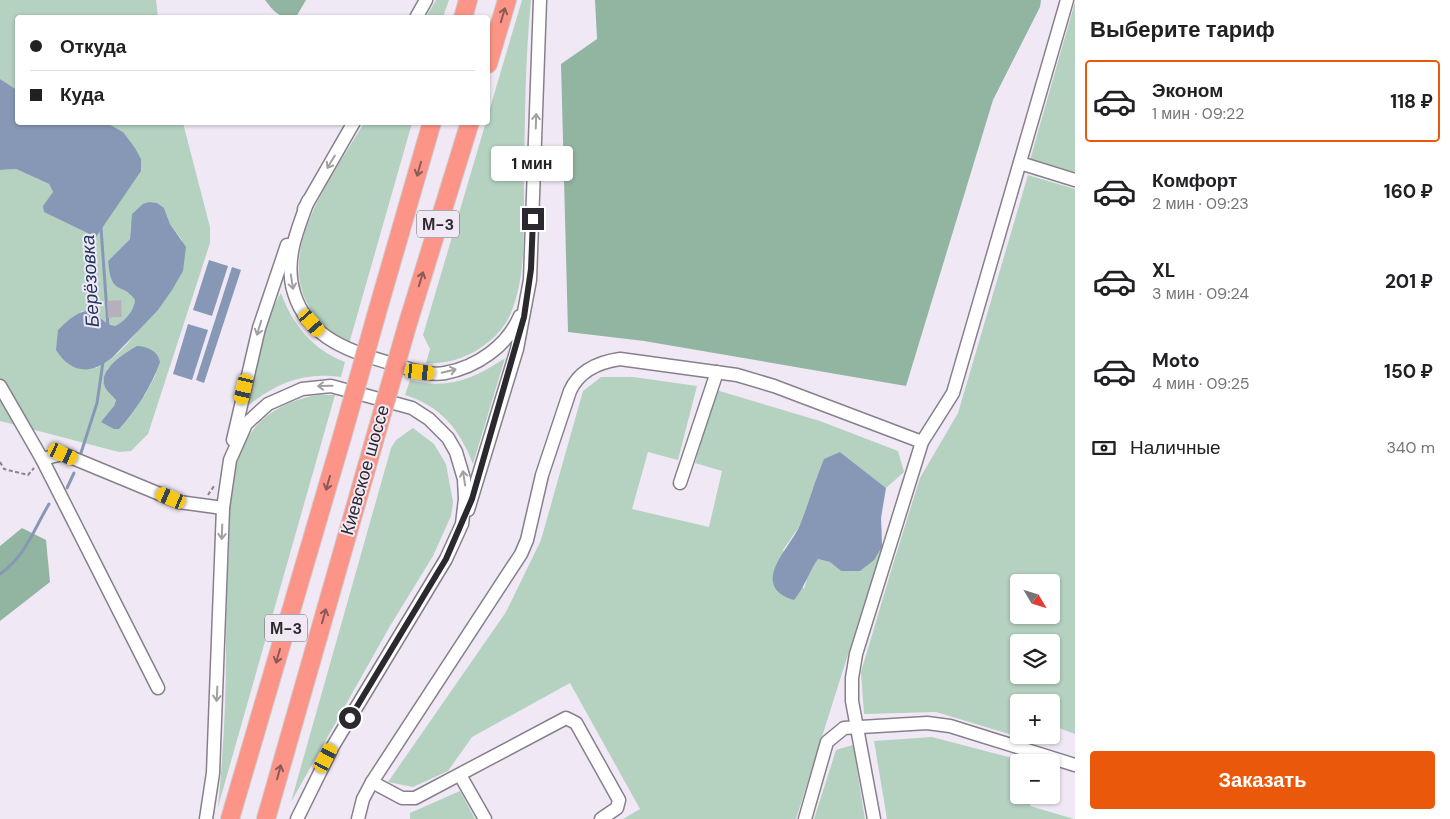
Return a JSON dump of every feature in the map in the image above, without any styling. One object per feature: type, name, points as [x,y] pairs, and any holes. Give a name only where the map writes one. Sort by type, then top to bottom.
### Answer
[{"type":"highway","points":[[464,15],[468,0]]},
{"type":"highway","points":[[490,57],[507,0]]},
{"type":"highway","name":"Киевское шоссе","points":[[230,819],[431,125]]},
{"type":"highway","name":"Киевское шоссе","points":[[266,819],[407,326],[469,125]]},
{"type":"street","points":[[418,15],[426,0]]},
{"type":"street","points":[[297,819],[333,746],[446,559],[475,490],[517,349],[532,260],[540,0]]},
{"type":"street","points":[[874,819],[852,701],[852,678],[856,654],[922,442],[953,392],[1066,0]]},
{"type":"street","points":[[206,819],[213,772],[223,508],[241,399],[259,328],[288,241],[308,201],[352,125]]},
{"type":"street","points":[[1020,163],[1075,180]]},
{"type":"street","points":[[308,201],[291,252],[290,272],[294,292],[306,318],[319,332],[340,347],[420,372],[437,374],[451,372],[471,365],[493,351],[514,328],[526,301]]},
{"type":"street","points":[[358,819],[363,799],[372,782],[521,554],[530,528],[542,475],[570,391],[576,380],[604,361],[620,359],[717,372],[774,386],[922,442]]},
{"type":"street","points":[[680,483],[717,372]]},
{"type":"street","points":[[0,386],[42,459],[158,688]]},
{"type":"street","points":[[230,460],[246,424],[268,404],[302,389],[336,387],[417,410],[443,433],[454,447],[463,471],[465,498],[462,524]]},
{"type":"street","points":[[42,459],[63,454],[179,502],[223,508]]},
{"type":"street","points":[[372,782],[396,796],[409,800],[460,775],[557,721],[569,718],[576,723],[619,800],[617,808],[601,819]]},
{"type":"street","points":[[805,819],[827,742],[844,728],[927,723],[950,726],[1075,765]]},
{"type":"street","points":[[460,775],[485,819]]},
{"type":"path","points":[[0,462],[4,470],[28,475],[42,459]]},
{"type":"green space","points":[[0,0],[156,0],[158,15],[15,15],[15,89],[0,79]]},
{"type":"green space","points":[[265,0],[306,0],[297,15],[280,15]]},
{"type":"green space","points":[[436,0],[449,0],[444,15],[427,15]]},
{"type":"green space","points":[[522,0],[531,0],[526,90],[523,248],[520,283],[516,299],[504,326],[486,344],[463,357],[451,361],[426,363],[430,349],[423,335],[485,125],[490,125],[490,108]]},
{"type":"green space","points":[[595,0],[1041,0],[1040,7],[993,100],[906,386],[644,341],[568,332],[561,64],[597,39]]},
{"type":"green space","points":[[1075,2],[1075,173],[1030,160]]},
{"type":"green space","points":[[111,125],[184,125],[210,227],[210,243],[148,434],[131,451],[119,452],[0,421],[0,170],[16,169],[49,184],[53,192],[52,195],[123,132]],"holes":[[[164,208],[170,224],[182,240],[149,312],[126,345],[112,358],[96,368],[58,330],[82,311],[98,316],[102,321],[115,326],[122,321],[133,308],[135,300],[126,291],[114,285],[109,273],[108,261],[130,239],[131,224]],[[120,300],[122,317],[108,318],[107,302]],[[159,358],[155,376],[145,395],[102,422],[114,406],[116,399],[107,391],[103,381],[108,368]]]},
{"type":"green space","points":[[363,125],[411,125],[349,344],[319,320],[303,294],[299,267],[303,238],[314,208]]},
{"type":"green space","points":[[1028,175],[1075,189],[1075,734],[1060,728],[1060,694],[1010,694],[1010,734],[936,712],[864,714],[861,672],[920,478],[958,413]]},
{"type":"green space","points":[[281,293],[291,315],[305,335],[323,351],[345,362],[341,377],[315,376],[292,381],[270,390],[249,405],[251,381],[259,348]]},
{"type":"green space","points":[[505,358],[473,464],[462,440],[448,421],[429,406],[405,395],[410,380],[436,384],[460,381],[483,372]]},
{"type":"green space","points":[[601,377],[633,377],[697,386],[678,460],[648,452],[632,509],[709,527],[722,471],[695,463],[716,390],[820,421],[898,451],[904,472],[886,488],[840,452],[799,527],[783,550],[804,589],[809,572],[818,559],[830,562],[841,571],[881,518],[882,547],[796,819],[623,819],[640,809],[570,683],[472,737],[448,771],[413,787],[388,782],[506,612],[541,540],[583,391]]},
{"type":"green space","points":[[318,395],[335,395],[218,807],[225,710],[232,482],[243,446],[256,426],[264,418],[284,405]]},
{"type":"green space","points":[[413,428],[434,444],[446,464],[453,502],[451,516],[433,556],[390,626],[291,802],[391,448],[396,440]]},
{"type":"green space","points":[[22,528],[46,540],[50,582],[0,621],[0,546]]},
{"type":"green space","points":[[932,737],[1010,757],[1010,804],[1030,804],[1030,806],[1074,819],[887,819],[874,741]]},
{"type":"green space","points":[[853,745],[865,819],[814,819],[836,750]]},
{"type":"green space","points":[[460,791],[475,819],[410,819],[410,813]]},
{"type":"water","points":[[0,79],[15,89],[15,125],[111,125],[123,132],[141,159],[141,171],[96,237],[44,212],[43,206],[53,192],[49,184],[16,169],[0,170]]},
{"type":"water","points":[[149,202],[157,203],[164,208],[170,224],[186,247],[183,271],[158,310],[113,357],[97,367],[90,369],[75,368],[68,364],[56,350],[58,330],[65,323],[85,311],[95,313],[106,323],[115,326],[131,312],[135,300],[126,291],[114,285],[109,273],[108,261],[130,239],[132,214],[143,204]]},
{"type":"water","points":[[209,260],[228,266],[212,316],[193,310]]},
{"type":"water","points":[[232,267],[241,270],[204,383],[196,380]]},
{"type":"water","points":[[188,324],[208,330],[192,380],[173,374]]},
{"type":"water","points":[[137,346],[152,350],[160,362],[138,406],[119,429],[114,429],[101,422],[114,406],[116,400],[105,387],[105,374],[108,368]]},
{"type":"water","points":[[840,452],[886,488],[881,518],[882,547],[874,560],[860,571],[841,571],[830,562],[818,559],[794,600],[780,594],[774,585],[773,576],[776,566],[800,525],[824,459]]},
{"type":"building","points":[[121,300],[122,317],[108,318],[107,301]]},
{"type":"waterway","name":"Берёзовка","points":[[101,228],[108,326]]},
{"type":"waterway","name":"Берёзовка","points":[[80,456],[97,403],[103,362]]},
{"type":"waterway","points":[[67,488],[74,473]]},
{"type":"waterway","name":"Берёзовка","points":[[0,574],[23,551],[49,504]]},
{"type":"route","points":[[350,718],[446,559],[456,540],[472,499],[517,349],[524,317],[531,269],[533,219]]}]
